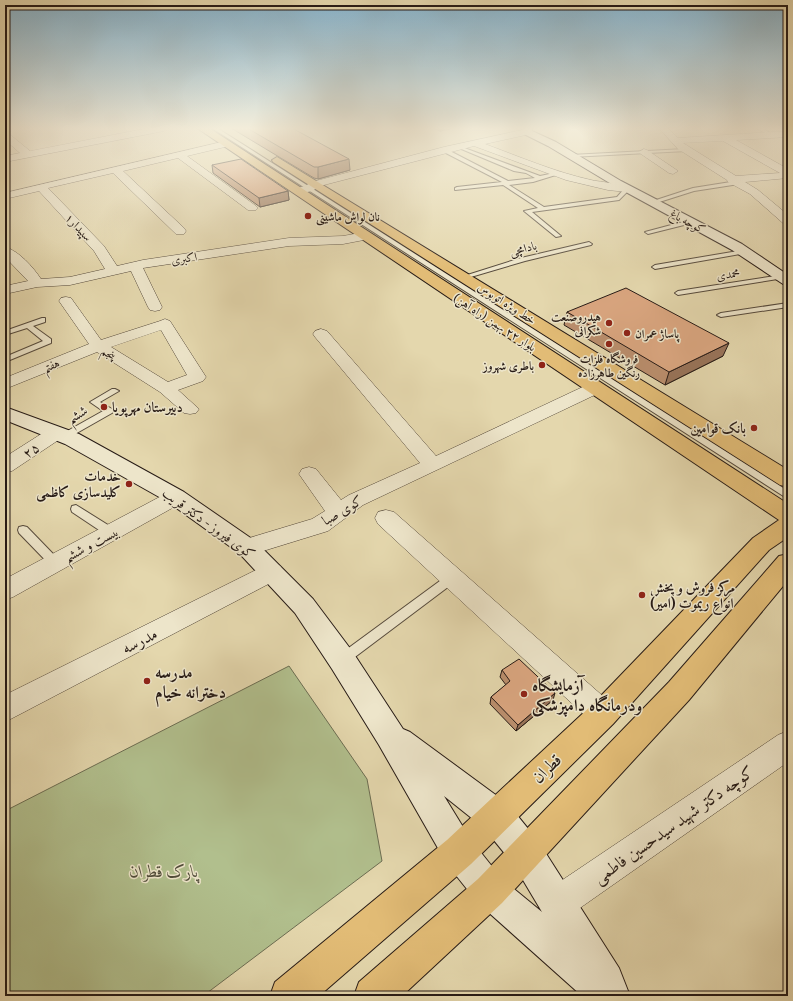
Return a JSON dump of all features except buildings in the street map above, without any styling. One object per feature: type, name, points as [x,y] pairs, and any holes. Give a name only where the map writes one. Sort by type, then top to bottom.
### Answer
[{"type":"main road","name":"بلوار ۲۲ بهمن (راه آهن)","points":[[283,175],[464,277],[788,480]]},
{"type":"main road","name":"بلوار ۲۲ بهمن (راه آهن)","points":[[289,175],[365,236],[788,515]]},
{"type":"main road","name":"کوچه باغ","points":[[602,175],[744,252],[785,279]]},
{"type":"main road","name":"کوی فیروز - دکتر قریب","points":[[5,412],[61,434],[176,497],[247,547],[304,606],[342,660],[390,735],[458,852],[490,891],[612,996]]},
{"type":"main road","name":"قطران","points":[[290,996],[458,852],[603,714],[761,544],[788,526]]},
{"type":"main road","points":[[374,996],[490,891],[679,691],[788,563]]},
{"type":"main road","points":[[390,735],[496,816],[526,853],[612,996]]},
{"type":"street","points":[[6,195],[92,175]]},
{"type":"street","points":[[121,175],[180,231]]},
{"type":"street","points":[[207,175],[252,208]]},
{"type":"street","points":[[307,188],[355,175]]},
{"type":"street","points":[[563,175],[604,187],[627,189]]},
{"type":"street","points":[[724,175],[754,192],[788,221]]},
{"type":"street","points":[[734,181],[782,175]]},
{"type":"street","name":"سپیدار۱","points":[[41,187],[99,249],[113,271]]},
{"type":"street","points":[[776,211],[788,209]]},
{"type":"street","name":"اکبری","points":[[5,290],[37,283],[70,281],[135,266],[254,247],[289,242],[343,240],[365,236]]},
{"type":"street","points":[[5,251],[28,270],[37,283]]},
{"type":"street","points":[[135,266],[155,307]]},
{"type":"street","name":"پنجم","points":[[66,302],[98,346],[166,388],[190,409]]},
{"type":"street","name":"هفتم","points":[[5,384],[98,346],[165,324],[197,377],[166,388]]},
{"type":"street","points":[[322,334],[433,465]]},
{"type":"street","name":"کوی صبا","points":[[247,547],[320,525],[356,500],[595,388]]},
{"type":"street","name":"۲۵","points":[[5,466],[61,434]]},
{"type":"street","points":[[309,474],[338,512]]},
{"type":"street","name":"بیست و ششم","points":[[5,590],[176,497]]},
{"type":"street","points":[[386,518],[603,714]]},
{"type":"street","name":"مدرسه","points":[[5,709],[272,572]]},
{"type":"street","name":"کوچه دکتر شهید سیدحسین فاطمی","points":[[558,904],[788,745]]},
{"type":"lane","name":"خط ویژه اتوبوس","points":[[286,175],[788,496]]},
{"type":"lane","points":[[491,175],[507,183],[506,185],[544,209]]},
{"type":"lane","points":[[533,175],[540,178]]},
{"type":"lane","points":[[457,189],[540,178],[551,175]]},
{"type":"lane","points":[[653,202],[693,190],[734,181]]},
{"type":"lane","points":[[558,236],[527,211],[619,198],[627,189]]},
{"type":"lane","points":[[648,232],[690,222]]},
{"type":"lane","name":"بادامچی","points":[[464,277],[523,259],[589,244]]},
{"type":"lane","points":[[654,267],[744,252]]},
{"type":"lane","name":"محمدی","points":[[678,293],[785,279]]},
{"type":"lane","points":[[721,315],[788,305]]},
{"type":"lane","points":[[7,330],[42,320]]},
{"type":"lane","points":[[5,360],[48,341],[28,325]]},
{"type":"lane","name":"ششم","points":[[61,434],[109,411],[94,402],[115,391]]},
{"type":"lane","points":[[76,509],[112,533]]},
{"type":"lane","points":[[23,530],[55,563]]},
{"type":"lane","points":[[342,660],[452,578]]},
{"type":"green space","name":"پارک قطران","points":[[289,666],[367,779],[382,861],[203,996],[5,996],[5,811]]},
{"type":"place","name":"نان لواش ماشینی","points":[[308,216]]},
{"type":"place","name":"هیدروصنعت شکرانی","points":[[609,323]]},
{"type":"place","name":"پاساژ عمران","points":[[627,333]]},
{"type":"place","name":"فروشگاه فلزات رنگین طاهرزاده","points":[[609,344]]},
{"type":"place","name":"باطری شهروز","points":[[542,365]]},
{"type":"place","name":"دبیرستان مهرپویا","points":[[104,407]]},
{"type":"place","name":"بانک قوامین","points":[[754,428]]},
{"type":"place","name":"خدمات کلیدسازی کاظمی","points":[[129,484]]},
{"type":"place","name":"مرکز فروش و پخش انواع ریموت (امیر)","points":[[642,595]]},
{"type":"place","name":"مدرسه دخترانه خیام","points":[[147,681]]},
{"type":"place","name":"آزمایشگاه ودرمانگاه دامپزشکی","points":[[524,694]]}]
